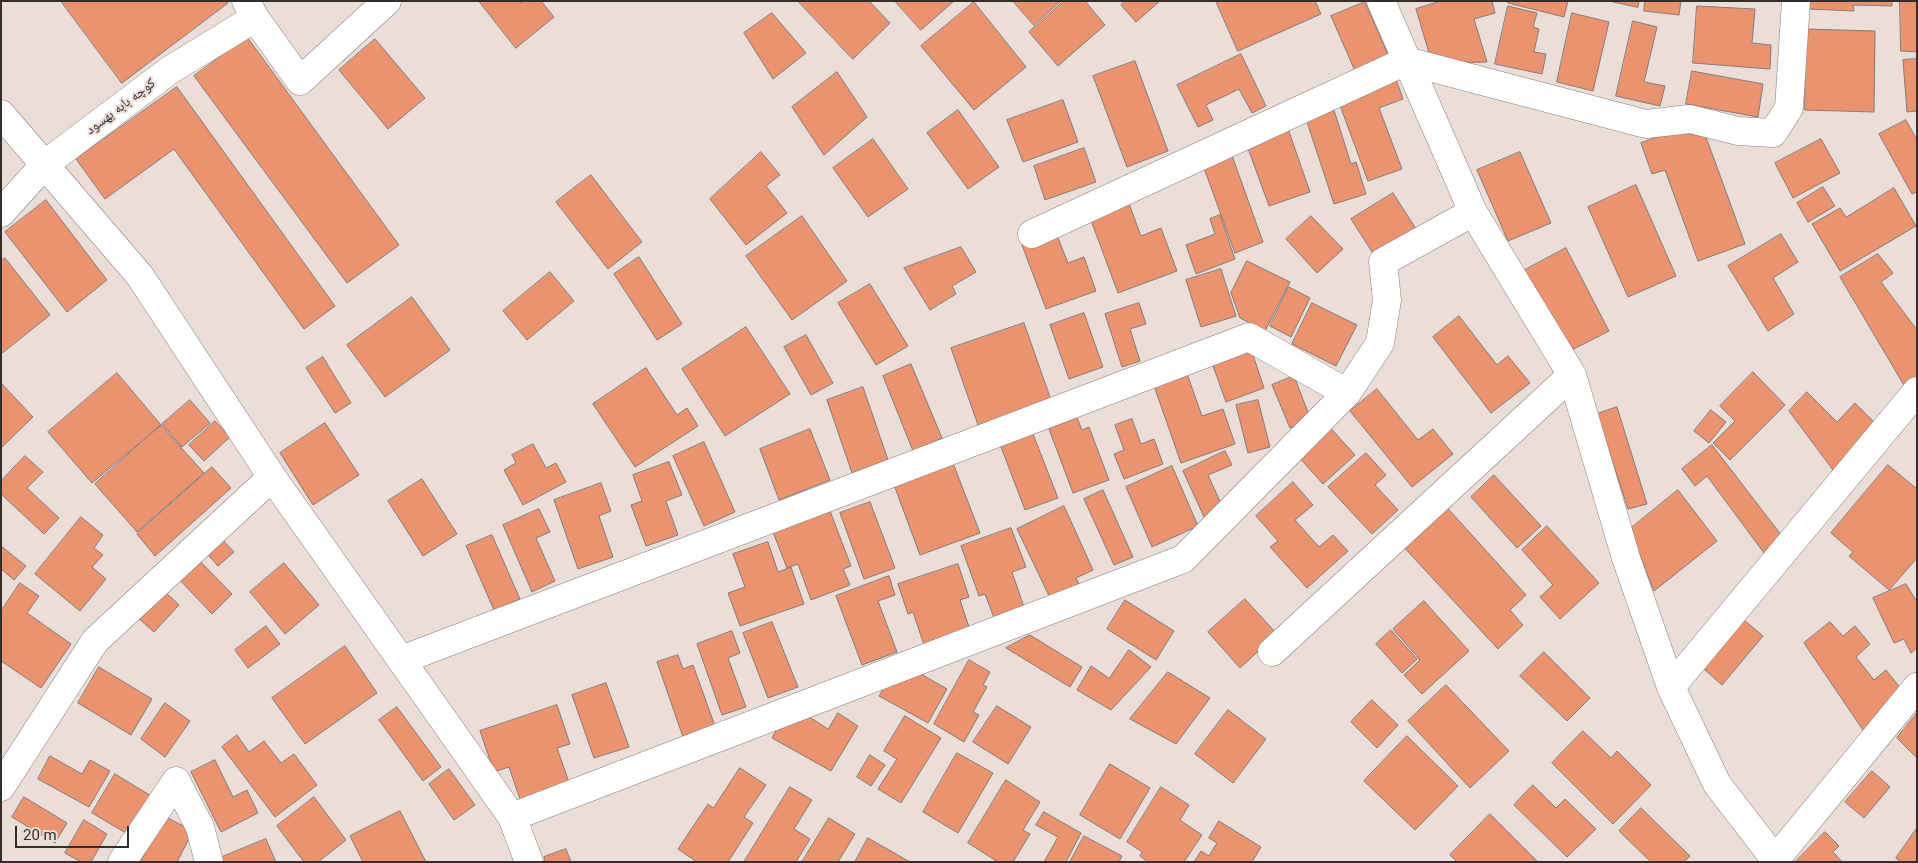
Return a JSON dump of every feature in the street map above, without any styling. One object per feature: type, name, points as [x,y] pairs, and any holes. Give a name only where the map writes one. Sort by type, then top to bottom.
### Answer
[{"type":"street","points":[[251,10],[300,81],[387,1]]},
{"type":"street","points":[[1381,1],[1473,212],[1572,375],[1626,558],[1671,687],[1716,784],[1776,861],[1917,687]]},
{"type":"street","points":[[1032,234],[1406,61],[1646,124],[1690,119],[1738,131],[1773,133],[1789,108],[1796,1]]},
{"type":"street","name":"کوچه بابه بهسود","points":[[1,213],[46,164],[251,10]]},
{"type":"street","points":[[1,114],[46,164],[140,276],[272,477],[512,817],[529,862]]},
{"type":"street","points":[[512,817],[1182,559],[1347,393],[1380,343],[1387,300],[1383,262],[1473,212]]},
{"type":"street","points":[[401,660],[1249,337],[1347,393]]},
{"type":"street","points":[[1272,652],[1572,375]]},
{"type":"street","points":[[1671,687],[1917,391]]},
{"type":"street","points":[[1,788],[95,640],[272,477]]},
{"type":"street","points":[[122,862],[176,781],[200,827],[210,862]]},
{"type":"building","points":[[61,1],[226,1],[228,3],[122,83]]},
{"type":"building","points":[[479,1],[520,1],[521,3],[523,1],[541,1],[554,17],[516,48]]},
{"type":"building","points":[[798,1],[869,1],[890,23],[853,59]]},
{"type":"building","points":[[895,1],[954,1],[921,30]]},
{"type":"building","points":[[1013,1],[1061,1],[1034,25]]},
{"type":"building","points":[[1064,1],[1085,1],[1105,25],[1058,66],[1029,32]]},
{"type":"building","points":[[1125,1],[1160,1],[1136,22],[1121,5]]},
{"type":"building","points":[[1216,1],[1315,1],[1321,14],[1238,51]]},
{"type":"building","points":[[1441,1],[1492,1],[1495,13],[1474,19],[1487,62],[1432,63],[1416,9]]},
{"type":"building","points":[[1508,1],[1568,1],[1564,17],[1508,3]]},
{"type":"building","points":[[1609,1],[1639,1],[1638,7]]},
{"type":"building","points":[[1645,1],[1681,1],[1679,15],[1644,11]]},
{"type":"building","points":[[1809,1],[1892,1],[1892,6],[1853,5],[1854,11],[1809,9]]},
{"type":"building","points":[[1900,1],[1917,1],[1917,52],[1901,51]]},
{"type":"building","points":[[974,2],[1026,67],[974,110],[921,46]]},
{"type":"building","points":[[1365,2],[1389,57],[1355,71],[1331,16]]},
{"type":"building","points":[[1508,6],[1537,13],[1533,27],[1539,29],[1534,52],[1546,54],[1542,74],[1495,64]]},
{"type":"building","points":[[1697,6],[1755,9],[1752,43],[1771,45],[1770,69],[1693,63]]},
{"type":"building","points":[[772,13],[806,53],[773,79],[744,33]]},
{"type":"building","points":[[1572,13],[1609,22],[1593,91],[1557,82]]},
{"type":"building","points":[[1633,21],[1657,27],[1644,82],[1665,86],[1660,106],[1616,96]]},
{"type":"building","points":[[1806,29],[1875,31],[1874,112],[1805,110]]},
{"type":"building","points":[[247,37],[399,245],[347,283],[194,76]]},
{"type":"building","points":[[375,39],[425,98],[388,129],[339,70]]},
{"type":"building","points":[[1241,54],[1266,106],[1252,113],[1239,89],[1206,105],[1213,120],[1198,127],[1177,85]]},
{"type":"building","points":[[1917,59],[1917,111],[1907,112],[1903,60]]},
{"type":"building","points":[[1135,61],[1168,151],[1127,167],[1093,76]]},
{"type":"building","points":[[1692,71],[1763,84],[1758,117],[1686,104]]},
{"type":"building","points":[[837,72],[867,117],[824,155],[792,107]]},
{"type":"building","points":[[1396,79],[1403,99],[1379,108],[1402,169],[1368,181],[1338,100]]},
{"type":"building","points":[[177,87],[335,306],[304,329],[174,149],[105,199],[76,159]]},
{"type":"building","points":[[1063,100],[1078,142],[1023,162],[1007,120]]},
{"type":"building","points":[[1333,107],[1351,164],[1356,162],[1366,194],[1334,204],[1305,116]]},
{"type":"building","points":[[958,110],[999,167],[968,189],[927,133]]},
{"type":"building","points":[[1906,120],[1917,140],[1917,192],[1912,194],[1879,134]]},
{"type":"building","points":[[1287,126],[1310,192],[1269,206],[1245,140]]},
{"type":"building","points":[[1676,131],[1706,137],[1745,244],[1698,261],[1665,170],[1652,174],[1641,143]]},
{"type":"building","points":[[873,139],[908,189],[868,217],[833,168]]},
{"type":"building","points":[[1821,139],[1840,173],[1793,198],[1775,163]]},
{"type":"building","points":[[1084,148],[1096,182],[1045,200],[1034,166]]},
{"type":"building","points":[[1230,150],[1263,242],[1235,253],[1201,160]]},
{"type":"building","points":[[761,152],[780,175],[766,186],[787,213],[746,245],[710,199]]},
{"type":"building","points":[[1520,152],[1551,223],[1508,241],[1477,170]]},
{"type":"building","points":[[591,175],[642,242],[608,269],[556,202]]},
{"type":"building","points":[[1636,185],[1676,276],[1628,297],[1588,207]]},
{"type":"building","points":[[1823,187],[1835,206],[1808,222],[1797,203]]},
{"type":"building","points":[[1894,188],[1916,226],[1840,271],[1812,224],[1840,208],[1846,217]]},
{"type":"building","points":[[1393,193],[1418,232],[1376,258],[1351,219]]},
{"type":"building","points":[[46,200],[107,280],[67,312],[5,232]]},
{"type":"building","points":[[1128,201],[1141,236],[1161,228],[1177,271],[1118,293],[1089,215]]},
{"type":"building","points":[[1220,215],[1235,259],[1196,274],[1186,245],[1215,234],[1210,219]]},
{"type":"building","points":[[802,216],[847,281],[792,320],[746,256]]},
{"type":"building","points":[[1311,216],[1343,249],[1317,273],[1286,239]]},
{"type":"building","points":[[1056,233],[1068,263],[1084,257],[1096,291],[1046,309],[1022,245]]},
{"type":"building","points":[[1781,234],[1798,262],[1773,278],[1794,314],[1768,331],[1728,266]]},
{"type":"building","points":[[961,247],[976,272],[952,286],[956,294],[930,310],[904,268]]},
{"type":"building","points":[[1566,248],[1609,331],[1566,353],[1523,271]]},
{"type":"building","points":[[1878,254],[1893,273],[1881,282],[1917,330],[1917,376],[1905,387],[1840,277]]},
{"type":"building","points":[[639,257],[682,324],[657,340],[614,274]]},
{"type":"building","points":[[5,258],[50,315],[1,354],[1,261]]},
{"type":"building","points":[[1247,261],[1290,282],[1265,331],[1240,318],[1231,293]]},
{"type":"building","points":[[1221,269],[1236,316],[1201,327],[1186,280]]},
{"type":"building","points":[[550,272],[574,301],[527,340],[503,311]]},
{"type":"building","points":[[870,284],[908,346],[876,365],[838,303]]},
{"type":"building","points":[[1289,287],[1310,298],[1291,337],[1270,326]]},
{"type":"building","points":[[412,297],[450,350],[385,397],[347,345]]},
{"type":"building","points":[[1139,303],[1146,324],[1130,329],[1140,361],[1122,367],[1105,314]]},
{"type":"building","points":[[1312,303],[1357,325],[1336,366],[1292,344]]},
{"type":"building","points":[[1084,313],[1103,367],[1069,379],[1050,325]]},
{"type":"building","points":[[1459,316],[1497,365],[1508,356],[1530,383],[1491,413],[1433,337]]},
{"type":"building","points":[[1024,323],[1051,400],[978,425],[951,348]]},
{"type":"building","points":[[746,327],[790,394],[725,436],[682,369]]},
{"type":"building","points":[[806,335],[833,383],[811,395],[784,347]]},
{"type":"building","points":[[1251,349],[1264,388],[1226,402],[1212,363]]},
{"type":"building","points":[[323,357],[351,403],[335,413],[306,368]]},
{"type":"building","points":[[911,364],[942,438],[913,451],[883,376]]},
{"type":"building","points":[[646,368],[677,415],[687,408],[698,426],[635,467],[593,404]]},
{"type":"building","points":[[1186,371],[1202,416],[1223,409],[1235,444],[1181,463],[1153,383]]},
{"type":"building","points":[[1753,372],[1785,405],[1730,460],[1713,443],[1735,421],[1720,406]]},
{"type":"building","points":[[117,373],[161,425],[92,483],[48,432]]},
{"type":"building","points":[[1294,376],[1311,420],[1290,428],[1272,385]]},
{"type":"building","points":[[1,383],[33,417],[1,448]]},
{"type":"building","points":[[863,387],[888,460],[852,473],[827,400]]},
{"type":"building","points":[[1377,389],[1418,440],[1433,429],[1453,454],[1412,487],[1350,411]]},
{"type":"building","points":[[1807,392],[1837,422],[1855,403],[1877,425],[1833,470],[1789,411]]},
{"type":"building","points":[[190,400],[210,423],[182,447],[162,424]]},
{"type":"building","points":[[1258,400],[1270,447],[1248,453],[1236,405]]},
{"type":"building","points":[[1617,407],[1647,504],[1628,509],[1597,414]]},
{"type":"building","points":[[1711,410],[1726,422],[1709,443],[1694,431]]},
{"type":"building","points":[[1077,418],[1082,430],[1089,427],[1109,480],[1073,493],[1049,429]]},
{"type":"building","points":[[1132,419],[1141,444],[1154,439],[1163,464],[1124,479],[1114,454],[1124,450],[1115,425]]},
{"type":"building","points":[[215,421],[230,437],[204,461],[189,445]]},
{"type":"building","points":[[325,423],[359,475],[313,505],[280,453]]},
{"type":"building","points":[[161,425],[204,473],[137,532],[95,484]]},
{"type":"building","points":[[1328,425],[1355,455],[1323,484],[1296,454]]},
{"type":"building","points":[[810,429],[830,480],[779,500],[760,449]]},
{"type":"building","points":[[1033,434],[1058,498],[1025,510],[1001,447]]},
{"type":"building","points":[[704,442],[735,512],[704,526],[673,456]]},
{"type":"building","points":[[533,444],[546,468],[556,463],[566,482],[523,505],[504,470],[516,463],[512,455]]},
{"type":"building","points":[[1712,445],[1782,536],[1764,553],[1707,476],[1695,486],[1682,469]]},
{"type":"building","points":[[1225,451],[1232,465],[1208,475],[1224,510],[1205,519],[1183,471]]},
{"type":"building","points":[[1366,453],[1386,475],[1375,485],[1398,510],[1372,534],[1328,487]]},
{"type":"building","points":[[25,456],[43,472],[27,488],[59,518],[44,534],[1,494],[1,481]]},
{"type":"building","points":[[669,462],[682,495],[666,501],[678,535],[646,546],[631,505],[642,501],[633,475]]},
{"type":"building","points":[[953,463],[980,533],[920,555],[894,485]]},
{"type":"building","points":[[1888,465],[1917,489],[1917,558],[1889,590],[1849,556],[1853,552],[1831,533]]},
{"type":"building","points":[[1172,466],[1198,526],[1152,547],[1126,487]]},
{"type":"building","points":[[212,467],[231,488],[155,556],[137,534]]},
{"type":"building","points":[[1494,475],[1541,526],[1517,548],[1471,497]]},
{"type":"building","points":[[422,479],[457,534],[423,556],[388,501]]},
{"type":"building","points":[[1293,482],[1313,505],[1295,520],[1319,547],[1333,535],[1348,551],[1307,588],[1270,547],[1278,541],[1256,516]]},
{"type":"building","points":[[601,483],[611,511],[599,516],[613,557],[578,569],[554,500]]},
{"type":"building","points":[[1103,490],[1133,557],[1114,565],[1084,499]]},
{"type":"building","points":[[1678,490],[1717,541],[1654,591],[1630,529]]},
{"type":"building","points":[[870,502],[895,568],[864,579],[840,513]]},
{"type":"building","points":[[1443,503],[1526,595],[1510,610],[1523,625],[1498,649],[1400,543]]},
{"type":"building","points":[[1064,506],[1093,570],[1076,578],[1080,586],[1051,600],[1017,529]]},
{"type":"building","points":[[539,509],[550,532],[536,538],[555,581],[532,592],[503,525]]},
{"type":"building","points":[[830,511],[851,566],[843,569],[850,585],[811,600],[798,564],[787,568],[773,532]]},
{"type":"building","points":[[81,517],[103,535],[94,548],[103,555],[92,567],[106,579],[80,611],[35,574]]},
{"type":"building","points":[[1547,526],[1599,583],[1560,619],[1540,597],[1553,585],[1522,550]]},
{"type":"building","points":[[1011,528],[1026,567],[1012,572],[1026,613],[996,623],[985,594],[979,596],[961,546]]},
{"type":"building","points":[[218,535],[234,552],[218,566],[203,549]]},
{"type":"building","points":[[492,535],[520,599],[494,610],[466,546]]},
{"type":"building","points":[[768,542],[778,572],[791,567],[804,604],[740,626],[728,593],[745,587],[733,554]]},
{"type":"building","points":[[1,546],[26,566],[14,580],[1,569]]},
{"type":"building","points":[[195,556],[232,594],[212,614],[175,575]]},
{"type":"building","points":[[284,563],[319,605],[285,634],[250,592]]},
{"type":"building","points":[[958,564],[969,597],[960,600],[971,633],[925,648],[913,612],[908,614],[898,584]]},
{"type":"building","points":[[889,576],[895,595],[878,601],[897,652],[862,665],[836,596]]},
{"type":"building","points":[[20,583],[39,596],[27,613],[71,644],[41,688],[1,661],[1,611]]},
{"type":"building","points":[[1906,584],[1917,602],[1917,648],[1911,653],[1904,639],[1894,643],[1873,598]]},
{"type":"building","points":[[162,589],[179,605],[154,632],[137,617]]},
{"type":"building","points":[[1245,599],[1277,634],[1240,668],[1208,632]]},
{"type":"building","points":[[1125,600],[1174,631],[1156,660],[1107,629]]},
{"type":"building","points":[[1424,601],[1469,651],[1422,694],[1404,675],[1420,660],[1393,629]]},
{"type":"building","points":[[1744,620],[1763,636],[1722,685],[1704,669]]},
{"type":"building","points":[[772,622],[798,687],[768,698],[743,633]]},
{"type":"building","points":[[1830,622],[1843,636],[1855,626],[1870,644],[1856,657],[1874,680],[1886,670],[1905,694],[1867,736],[1804,643]]},
{"type":"building","points":[[266,626],[280,644],[248,668],[235,650]]},
{"type":"building","points":[[1391,630],[1417,659],[1402,673],[1376,644]]},
{"type":"building","points":[[732,631],[740,653],[728,658],[746,707],[722,715],[697,644]]},
{"type":"building","points":[[1030,635],[1082,667],[1070,687],[1006,648]]},
{"type":"building","points":[[345,646],[377,693],[305,744],[272,698]]},
{"type":"building","points":[[1129,650],[1151,667],[1111,710],[1077,690],[1091,666],[1109,678]]},
{"type":"building","points":[[1544,652],[1590,698],[1567,721],[1520,676]]},
{"type":"building","points":[[678,655],[683,669],[693,665],[715,726],[683,737],[657,662]]},
{"type":"building","points":[[969,660],[990,672],[983,685],[987,687],[973,712],[979,715],[964,742],[934,724]]},
{"type":"building","points":[[99,667],[152,699],[131,735],[78,703]]},
{"type":"building","points":[[1168,672],[1210,698],[1176,744],[1130,719]]},
{"type":"building","points":[[921,674],[947,689],[928,723],[879,696],[886,684]]},
{"type":"building","points":[[606,683],[629,747],[594,758],[572,695]]},
{"type":"building","points":[[1446,685],[1509,751],[1470,788],[1408,721]]},
{"type":"building","points":[[1372,700],[1398,725],[1377,748],[1351,722]]},
{"type":"building","points":[[165,703],[190,721],[165,757],[141,739]]},
{"type":"building","points":[[557,705],[570,744],[557,748],[571,788],[522,805],[509,767],[494,772],[480,731]]},
{"type":"building","points":[[997,706],[1031,727],[1008,764],[973,742]]},
{"type":"building","points":[[397,707],[441,767],[423,781],[379,720]]},
{"type":"building","points":[[1228,710],[1266,739],[1233,783],[1195,754]]},
{"type":"building","points":[[838,713],[858,726],[831,771],[772,738],[780,723],[805,714],[828,729]]},
{"type":"building","points":[[1917,713],[1917,758],[1897,738]]},
{"type":"building","points":[[905,716],[941,738],[901,803],[878,789],[897,759],[884,751]]},
{"type":"building","points":[[1583,731],[1611,758],[1617,751],[1651,785],[1613,824],[1552,763]]},
{"type":"building","points":[[237,735],[249,752],[264,741],[281,763],[294,754],[317,785],[275,817],[222,747]]},
{"type":"building","points":[[1407,736],[1458,786],[1415,830],[1364,781]]},
{"type":"building","points":[[957,753],[993,773],[958,833],[923,812]]},
{"type":"building","points":[[870,755],[885,765],[871,786],[857,777]]},
{"type":"building","points":[[50,756],[82,774],[90,760],[110,771],[89,807],[38,779]]},
{"type":"building","points":[[215,760],[233,797],[247,790],[258,813],[221,832],[191,772]]},
{"type":"building","points":[[1110,764],[1150,788],[1120,839],[1080,815]]},
{"type":"building","points":[[740,768],[766,785],[744,817],[753,823],[728,862],[697,862],[678,849],[708,804],[713,808]]},
{"type":"building","points":[[449,769],[475,805],[454,820],[429,784]]},
{"type":"building","points":[[1872,771],[1890,787],[1864,818],[1845,802]]},
{"type":"building","points":[[115,774],[153,797],[131,836],[92,813]]},
{"type":"building","points":[[1006,780],[1040,802],[1023,830],[1030,834],[1013,862],[998,862],[968,843]]},
{"type":"building","points":[[1533,785],[1556,808],[1565,799],[1596,829],[1567,857],[1514,805]]},
{"type":"building","points":[[790,787],[812,800],[794,829],[810,839],[796,862],[744,862]]},
{"type":"building","points":[[1161,787],[1189,805],[1180,820],[1202,835],[1184,862],[1148,862],[1140,856],[1142,852],[1127,842]]},
{"type":"building","points":[[24,797],[67,823],[55,843],[12,817]]},
{"type":"building","points":[[314,797],[346,840],[318,862],[304,862],[277,826]]},
{"type":"building","points":[[1641,808],[1690,856],[1684,862],[1651,862],[1619,831]]},
{"type":"building","points":[[400,811],[426,862],[363,862],[350,836]]},
{"type":"building","points":[[1044,812],[1081,833],[1066,862],[1044,862],[1058,837],[1036,825]]},
{"type":"building","points":[[1490,814],[1538,862],[1457,862],[1450,855]]},
{"type":"building","points":[[164,816],[193,831],[177,862],[141,862]]},
{"type":"building","points":[[829,818],[855,834],[838,862],[802,862]]},
{"type":"building","points":[[84,820],[107,834],[91,862],[81,862],[65,853]]},
{"type":"building","points":[[1219,821],[1261,847],[1252,862],[1194,862],[1201,851],[1209,856],[1217,843],[1209,838]]},
{"type":"building","points":[[1917,828],[1917,862],[1900,862],[1896,858]]},
{"type":"building","points":[[1825,832],[1839,846],[1833,852],[1842,862],[1795,862]]},
{"type":"building","points":[[1084,836],[1122,856],[1119,862],[1070,862]]},
{"type":"building","points":[[868,838],[910,862],[855,862]]},
{"type":"building","points":[[266,839],[276,862],[223,862],[222,857]]},
{"type":"building","points":[[566,849],[571,862],[545,862],[544,857]]}]
